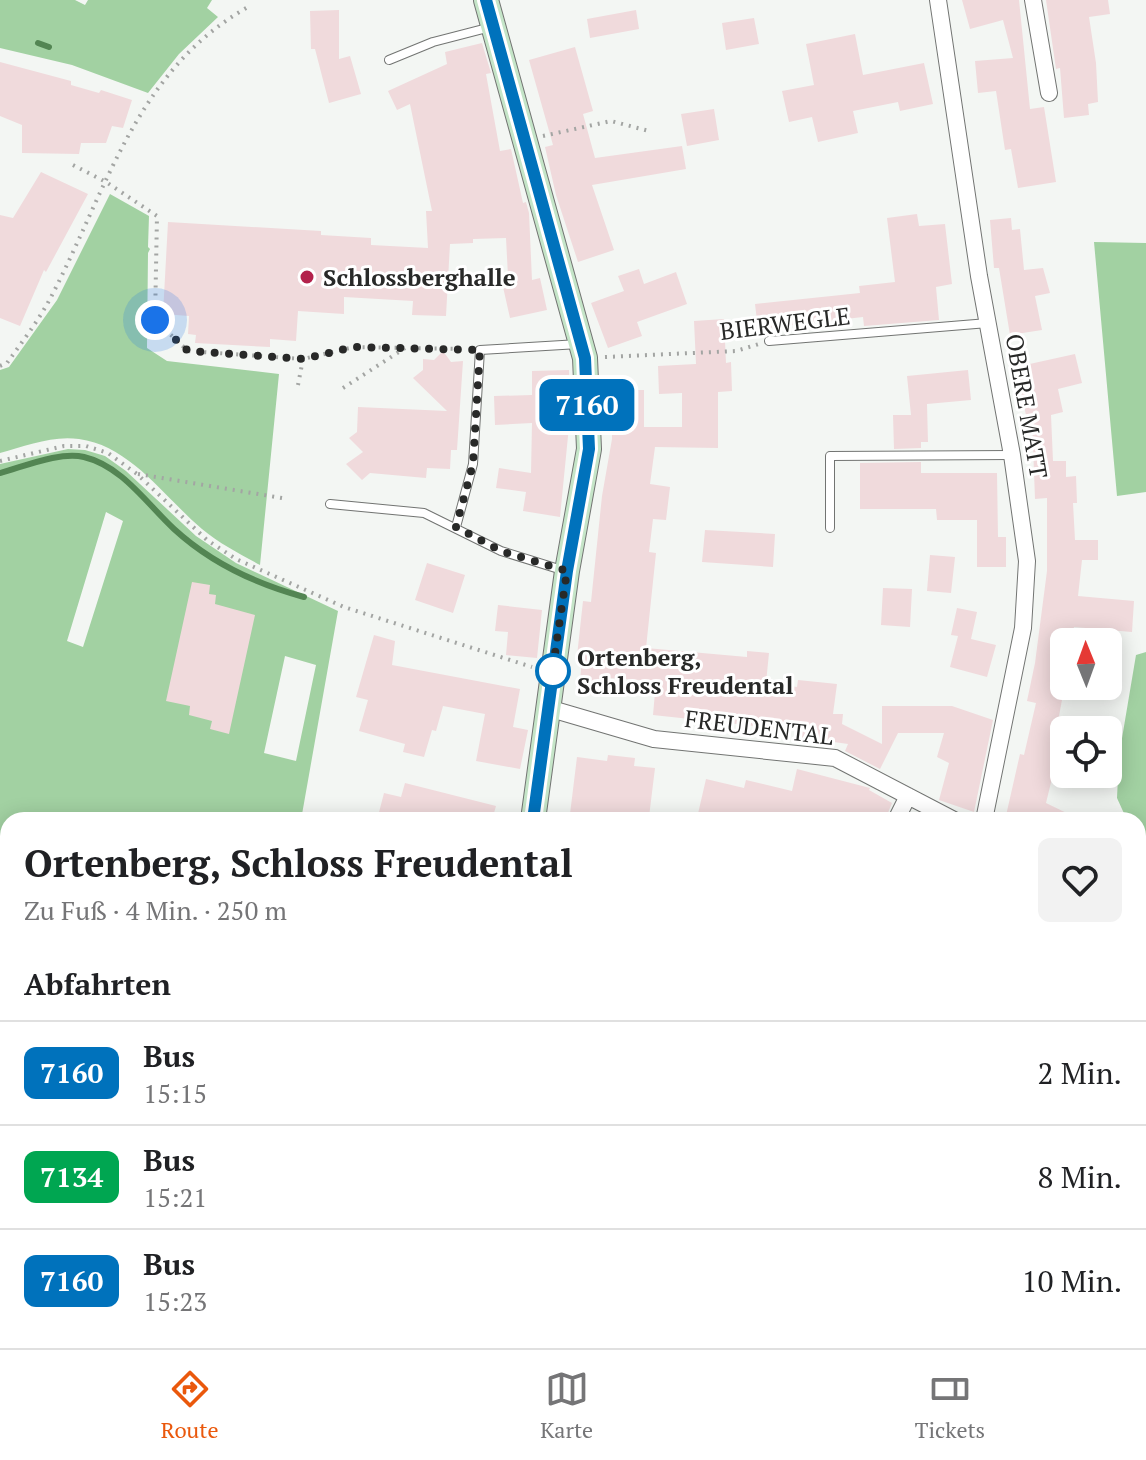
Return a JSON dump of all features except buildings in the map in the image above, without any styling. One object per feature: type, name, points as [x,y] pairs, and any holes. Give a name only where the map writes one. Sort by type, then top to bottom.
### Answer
[{"type":"street","points":[[486,0],[582,351],[589,449],[567,571],[534,812]]},
{"type":"street","name":"OBERE MATT","points":[[938,0],[979,276],[1012,455],[1027,561],[1023,628],[986,812]]},
{"type":"street","points":[[1033,0],[1049,93]]},
{"type":"street","name":"FREUDENTAL","points":[[548,708],[654,739],[835,758],[939,812]]},
{"type":"street","points":[[900,812],[908,796]]},
{"type":"lane","points":[[389,60],[433,42],[495,27]]},
{"type":"lane","name":"BIERWEGLE","points":[[769,341],[989,323]]},
{"type":"lane","points":[[456,527],[473,464],[480,350],[582,351]]},
{"type":"lane","points":[[830,528],[830,456],[1012,455]]},
{"type":"lane","points":[[330,504],[424,513],[501,551],[567,571]]},
{"type":"path","points":[[0,366],[7,363],[50,299],[125,138],[144,105],[200,39],[248,7]]},
{"type":"path","points":[[525,139],[611,121],[649,131]]},
{"type":"path","points":[[73,165],[106,182],[157,216],[155,320],[188,351],[303,359],[354,347],[480,350]]},
{"type":"path","name":"BIERWEGLE","points":[[582,351],[736,351],[769,341]]},
{"type":"path","points":[[343,388],[407,347]]},
{"type":"path","points":[[298,385],[303,359]]},
{"type":"path","points":[[0,461],[64,446],[86,446],[108,453],[137,474],[207,540],[236,559],[344,607],[552,674]]},
{"type":"path","points":[[137,474],[282,498]]},
{"type":"green space","points":[[0,0],[75,0],[85,5],[88,0],[212,0],[207,8],[218,17],[179,54],[148,93],[72,65],[0,48]]},
{"type":"green space","points":[[110,194],[149,216],[147,348],[167,361],[279,374],[260,565],[209,534],[131,462],[98,444],[79,439],[59,439],[0,453],[0,370],[9,367],[57,300]]},
{"type":"green space","points":[[1094,242],[1146,243],[1146,492],[1117,496]]},
{"type":"green space","points":[[68,449],[105,456],[126,471],[196,536],[236,563],[338,611],[302,812],[0,812],[0,464]],"holes":[[[106,512],[123,521],[83,647],[67,641]],[[285,656],[316,665],[296,761],[264,753]]]},
{"type":"green space","points":[[1146,652],[1146,812],[1123,812],[1117,798],[1117,788],[1122,788],[1122,738],[1136,655]]},
{"type":"waterway","points":[[38,43],[49,47]]},
{"type":"waterway","points":[[0,473],[64,456],[84,457],[98,462],[122,477],[174,529],[203,552],[252,579],[304,597]]},
{"type":"bus line","name":"7160","points":[[486,0],[585,358],[589,449],[567,571],[534,812]]},
{"type":"place","name":"Schlossberghalle","points":[[307,277]]},
{"type":"place","name":"Ortenberg, Schloss Freudental","points":[[553,671]]},
{"type":"route","points":[[155,320],[188,351],[303,359],[354,347],[480,350],[473,464],[456,527],[501,551],[567,571],[552,674],[553,671]]}]
